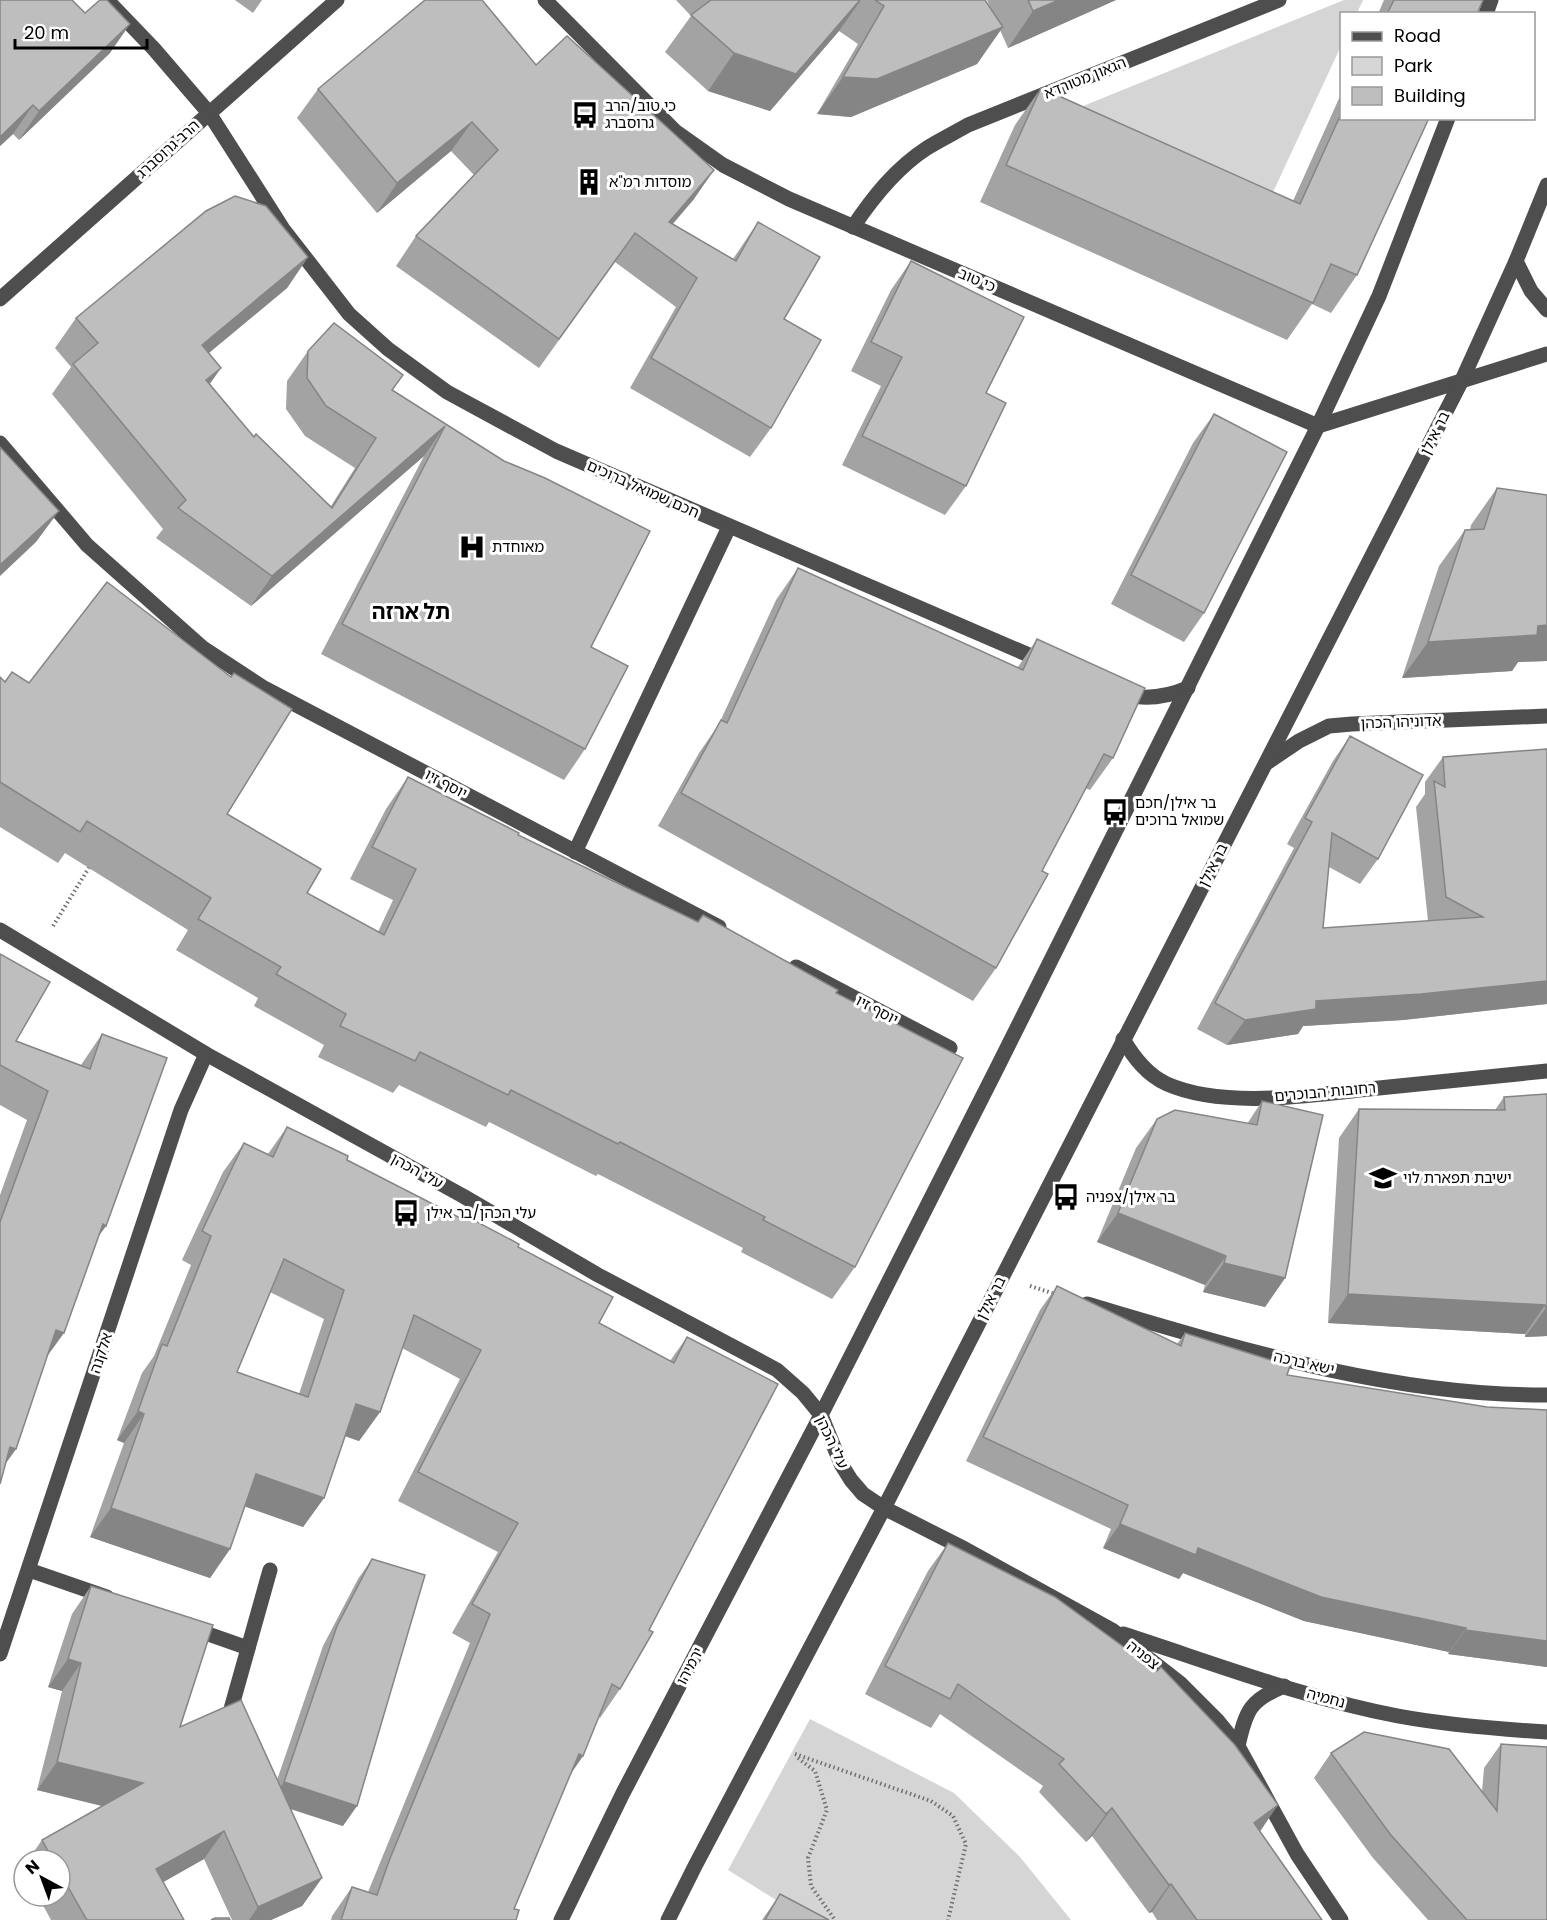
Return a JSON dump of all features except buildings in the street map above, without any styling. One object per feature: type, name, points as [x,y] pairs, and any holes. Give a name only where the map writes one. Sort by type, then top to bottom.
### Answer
[{"type":"street","name":"חכם שמואל ברוכים","points":[[107,0],[154,49],[209,113],[283,229],[349,314],[388,349],[447,392],[556,451],[1060,668]]},
{"type":"street","name":"הרב גרוסברג","points":[[0,299],[337,0]]},
{"type":"street","name":"כי טוב","points":[[545,0],[675,131],[723,165],[789,199],[1318,426]]},
{"type":"street","name":"הגאון מטורדא","points":[[853,227],[872,198],[903,168],[926,149],[968,125],[1280,0]]},
{"type":"street","points":[[821,1415],[1318,426],[1379,296],[1447,120]]},
{"type":"street","name":"בר אילן","points":[[884,1508],[1462,380],[1516,261],[1547,185]]},
{"type":"street","points":[[1516,261],[1531,291],[1547,310]]},
{"type":"street","points":[[1318,426],[1547,354]]},
{"type":"street","name":"יוסף זיו","points":[[0,443],[87,545],[203,648],[264,688],[731,933]]},
{"type":"street","points":[[575,852],[729,527]]},
{"type":"street","points":[[1104,687],[1124,695],[1149,698],[1173,694],[1188,688]]},
{"type":"street","name":"אדוניהו הכהן","points":[[1265,764],[1299,741],[1329,726],[1547,716]]},
{"type":"street","name":"עלי הכהן","points":[[0,930],[206,1054],[452,1190],[598,1275],[765,1362],[792,1382],[821,1415],[847,1475],[863,1494],[884,1508]]},
{"type":"street","name":"יוסף זיו","points":[[783,961],[950,1048]]},
{"type":"street","name":"רחובות הבוכרים","points":[[1123,1040],[1140,1065],[1166,1083],[1199,1094],[1227,1097],[1260,1098],[1547,1071]]},
{"type":"street","name":"אלקנה","points":[[0,1654],[181,1110],[206,1054]]},
{"type":"street","name":"ישא ברכה","points":[[1078,1301],[1231,1346],[1331,1370],[1430,1389],[1547,1395]]},
{"type":"street","name":"ירמיהו","points":[[561,1920],[623,1793],[821,1415]]},
{"type":"street","points":[[668,1920],[884,1508]]},
{"type":"street","name":"צפניה","points":[[884,1508],[965,1549],[1112,1630],[1181,1684],[1217,1720],[1238,1746],[1297,1854],[1341,1920]]},
{"type":"street","points":[[29,1570],[117,1601]]},
{"type":"street","points":[[231,1709],[270,1570]]},
{"type":"street","points":[[182,1624],[248,1648]]},
{"type":"street","name":"נחמיה","points":[[1112,1630],[1284,1686],[1398,1716],[1482,1728],[1547,1732]]},
{"type":"street","points":[[1238,1746],[1243,1722],[1250,1708],[1264,1695],[1284,1686]]},
{"type":"path","points":[[37,952],[93,861]]},
{"type":"path","points":[[766,1730],[815,1771],[827,1810],[808,1858],[811,1886],[835,1920]]},
{"type":"path","points":[[795,1755],[931,1801],[953,1816],[966,1844],[948,1920]]},
{"type":"green space","points":[[1344,0],[1363,0],[1357,12],[1340,12],[1340,48],[1266,207],[1061,115]]},
{"type":"green space","points":[[810,1719],[954,1793],[1020,1857],[1071,1920],[808,1920],[728,1870]]},
{"type":"place","name":"כי טוב/הרב גרוסברג","points":[[585,115]]},
{"type":"place","name":"מוסדות רמ\"א","points":[[589,182]]},
{"type":"place","name":"מאוחדת","points":[[472,547]]},
{"type":"place","name":"בר אילן/חכם שמואל ברוכים","points":[[1115,812]]},
{"type":"place","name":"ישיבת תפארת לוי","points":[[1383,1178]]},
{"type":"place","name":"בר אילן/צפניה","points":[[1066,1197]]},
{"type":"place","name":"עלי הכהן/בר אילן","points":[[406,1213]]},
{"type":"district","name":"תל ארזה","points":[[411,612]]}]
